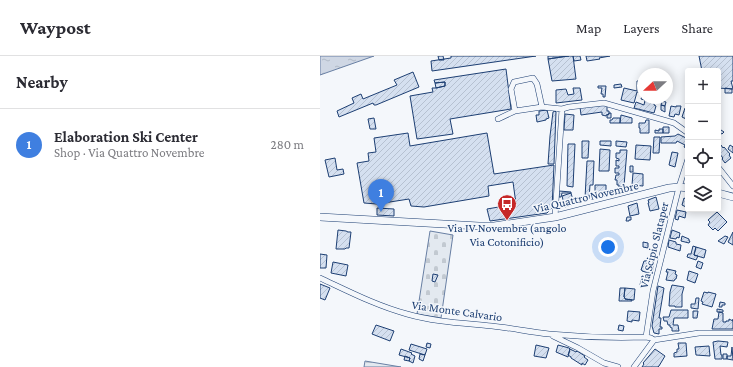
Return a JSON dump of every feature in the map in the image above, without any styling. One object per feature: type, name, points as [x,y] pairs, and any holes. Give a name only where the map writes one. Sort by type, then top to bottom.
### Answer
[{"type":"main road","name":"Via Quattro Novembre","points":[[320,217],[494,226],[555,217],[669,188],[685,188]]},
{"type":"main road","points":[[721,194],[733,197]]},
{"type":"street","points":[[515,111],[511,89],[514,82],[533,78],[537,84],[542,107]]},
{"type":"street","points":[[498,119],[515,111],[542,107],[562,109],[604,103],[674,123],[685,131]]},
{"type":"street","points":[[555,217],[562,109]]},
{"type":"street","name":"Via Scipio Slataper","points":[[646,337],[653,290],[685,168]]},
{"type":"street","points":[[721,171],[733,186]]},
{"type":"street","name":"Via Monte Calvario","points":[[320,278],[378,304],[407,314],[449,322],[550,334],[606,338],[646,337]]},
{"type":"street","points":[[646,337],[654,340],[699,333],[733,333]]},
{"type":"street","name":"Via Monte Calvario","points":[[550,334],[578,348],[603,365],[618,367]]},
{"type":"street","points":[[634,367],[654,340]]},
{"type":"green space","points":[[430,231],[453,235],[441,318],[417,314]]},
{"type":"green space","points":[[365,361],[401,367],[364,367]]},
{"type":"water","points":[[320,56],[374,56],[320,75]]},
{"type":"building","points":[[438,56],[443,56],[444,60],[439,60]]},
{"type":"building","points":[[451,56],[536,56],[432,71],[431,61],[451,58]]},
{"type":"building","points":[[548,56],[569,56],[548,59]]},
{"type":"building","points":[[573,56],[576,79],[552,81],[548,59]]},
{"type":"building","points":[[573,56],[580,56],[581,60],[574,61]]},
{"type":"building","points":[[586,56],[610,56],[587,61]]},
{"type":"building","points":[[699,56],[733,56],[733,81],[731,81],[733,89],[721,88],[721,68],[701,68]]},
{"type":"building","points":[[506,69],[511,109],[450,119],[453,134],[417,139],[410,96],[433,92],[432,88],[445,86],[445,82],[435,83],[434,80]]},
{"type":"building","points":[[413,72],[419,87],[376,105],[373,103],[339,117],[337,111],[354,103],[352,98],[361,94],[363,99],[397,85],[394,80]]},
{"type":"building","points":[[445,82],[445,86],[436,88],[435,83]]},
{"type":"building","points":[[621,84],[622,87],[614,88],[614,85]]},
{"type":"building","points":[[598,86],[606,86],[605,97],[601,94],[602,88],[598,88]]},
{"type":"building","points":[[573,88],[580,88],[582,100],[556,103],[556,90],[566,89],[568,95],[574,94]]},
{"type":"building","points":[[624,88],[637,91],[634,103],[621,100]]},
{"type":"building","points":[[725,88],[732,89],[732,93],[725,93]]},
{"type":"building","points":[[636,102],[637,104],[654,104],[656,106],[654,113],[634,108]]},
{"type":"building","points":[[607,105],[607,111],[609,111],[609,114],[606,116],[602,115],[602,112],[581,115],[580,107]]},
{"type":"building","points":[[661,105],[665,106],[665,112],[661,110]]},
{"type":"building","points":[[671,106],[681,106],[679,115],[675,114],[674,117],[669,116]]},
{"type":"building","points":[[685,108],[685,118],[682,117]]},
{"type":"building","points":[[547,110],[549,118],[537,122],[536,115],[539,115],[539,111]]},
{"type":"building","points":[[555,111],[554,164],[548,164],[553,112]]},
{"type":"building","points":[[611,113],[611,118],[607,118],[607,115]]},
{"type":"building","points":[[565,114],[574,115],[573,130],[564,130]]},
{"type":"building","points":[[621,115],[632,118],[632,123],[620,123]]},
{"type":"building","points":[[374,118],[376,129],[370,129],[368,119]]},
{"type":"building","points":[[613,118],[620,118],[620,123],[610,123],[610,120]]},
{"type":"building","points":[[646,120],[649,120],[649,133],[640,133],[639,123],[645,123]]},
{"type":"building","points":[[663,127],[669,127],[669,133],[663,133]]},
{"type":"building","points":[[659,129],[663,129],[663,133],[655,133],[655,130],[659,131]]},
{"type":"building","points":[[408,133],[410,146],[487,133],[494,174],[554,165],[552,208],[547,213],[490,221],[487,209],[516,204],[513,182],[488,186],[489,196],[424,207],[411,206],[409,199],[377,204],[364,203],[357,163],[369,161],[368,153],[376,152],[374,138]]},
{"type":"building","points":[[678,134],[685,138],[685,145],[677,141],[676,143],[661,143],[661,137],[675,136]]},
{"type":"building","points":[[654,137],[660,137],[659,153],[653,153]]},
{"type":"building","points":[[582,141],[589,141],[588,158],[582,158]]},
{"type":"building","points":[[600,141],[611,141],[611,146],[600,145]]},
{"type":"building","points":[[616,141],[627,142],[626,147],[616,146]]},
{"type":"building","points":[[568,144],[575,144],[573,187],[567,186]]},
{"type":"building","points":[[636,145],[651,146],[650,160],[635,159]]},
{"type":"building","points":[[721,145],[730,154],[729,155],[731,158],[725,163],[722,159],[723,158],[721,156]]},
{"type":"building","points":[[730,145],[733,147],[733,153],[728,149]]},
{"type":"building","points":[[600,149],[610,150],[609,171],[599,171]]},
{"type":"building","points":[[620,150],[627,150],[624,186],[619,187],[619,185],[617,185],[617,180],[615,180],[616,175],[619,175],[619,173],[615,173],[615,168],[619,168],[619,166],[616,166],[616,160],[619,161],[619,159],[616,158],[616,153],[620,153]]},
{"type":"building","points":[[672,152],[678,153],[675,167],[669,165]]},
{"type":"building","points":[[335,158],[337,170],[343,169],[344,174],[329,177],[325,160]]},
{"type":"building","points":[[587,161],[594,161],[593,185],[590,185],[589,199],[585,198]]},
{"type":"building","points":[[630,166],[633,166],[633,172],[630,172]]},
{"type":"building","points":[[633,173],[643,174],[643,186],[632,185]]},
{"type":"building","points":[[595,185],[606,185],[606,196],[595,196]]},
{"type":"building","points":[[559,191],[571,193],[562,193],[561,197],[559,197]]},
{"type":"building","points":[[571,193],[574,204],[565,207],[562,196]]},
{"type":"building","points":[[656,197],[659,209],[650,211],[648,200]]},
{"type":"building","points":[[515,198],[516,204],[514,204],[513,199]]},
{"type":"building","points":[[684,198],[685,206],[682,205]]},
{"type":"building","points":[[637,203],[639,214],[630,216],[628,206]]},
{"type":"building","points":[[377,208],[394,209],[394,216],[377,215]]},
{"type":"building","points":[[677,210],[686,212],[685,218],[679,216],[678,220],[675,219]]},
{"type":"building","points":[[717,212],[727,222],[718,231],[715,228],[713,230],[708,225],[710,222],[708,220]]},
{"type":"building","points":[[627,217],[631,217],[631,220],[626,221]]},
{"type":"building","points":[[338,230],[351,232],[349,248],[336,249]]},
{"type":"building","points":[[672,230],[680,233],[679,238],[670,238]]},
{"type":"building","points":[[733,232],[733,245],[728,242]]},
{"type":"building","points":[[682,236],[689,239],[689,243],[681,241]]},
{"type":"building","points":[[725,236],[728,237],[724,244],[718,241]]},
{"type":"building","points":[[669,240],[681,245],[680,251],[668,247]]},
{"type":"building","points":[[643,242],[648,243],[648,248],[643,247]]},
{"type":"building","points":[[693,246],[696,247],[694,255],[698,256],[696,260],[687,257],[688,254],[691,254]]},
{"type":"building","points":[[696,247],[706,250],[704,258],[694,255]]},
{"type":"building","points":[[320,254],[327,255],[326,268],[320,268]]},
{"type":"building","points":[[647,259],[654,261],[652,274],[641,270],[644,261]]},
{"type":"building","points":[[698,261],[703,263],[701,269],[696,267]]},
{"type":"building","points":[[333,262],[348,265],[346,276],[331,273]]},
{"type":"building","points":[[667,269],[676,271],[675,274],[677,275],[674,281],[666,280],[668,272],[666,272]]},
{"type":"building","points":[[689,271],[698,274],[695,283],[687,280]]},
{"type":"building","points":[[433,274],[438,275],[435,282],[432,281]]},
{"type":"building","points":[[642,276],[646,277],[645,285],[640,285]]},
{"type":"building","points":[[320,284],[330,288],[325,300],[320,298]]},
{"type":"building","points":[[672,285],[684,287],[682,294],[682,307],[669,306]]},
{"type":"building","points":[[658,286],[664,288],[659,318],[661,318],[660,327],[662,327],[662,329],[659,329],[659,334],[654,333],[652,326]]},
{"type":"building","points":[[620,288],[625,288],[625,299],[632,301],[619,301]]},
{"type":"building","points":[[625,288],[635,289],[634,300],[625,299]]},
{"type":"building","points":[[704,292],[716,294],[712,307],[702,304],[703,302],[701,301]]},
{"type":"building","points":[[696,298],[699,298],[698,309],[691,308],[691,304],[695,304]]},
{"type":"building","points":[[720,302],[725,303],[725,305],[719,307]]},
{"type":"building","points":[[717,309],[723,310],[723,312],[717,312]]},
{"type":"building","points":[[671,310],[688,310],[688,318],[674,318],[673,325],[678,325],[679,331],[672,331],[672,328],[668,325],[667,321],[664,321],[663,317],[669,317]]},
{"type":"building","points":[[628,311],[640,312],[639,321],[627,321]]},
{"type":"building","points":[[693,311],[698,311],[697,318],[693,318]]},
{"type":"building","points":[[719,312],[723,313],[723,322],[729,321],[729,319],[733,321],[733,329],[712,329],[714,319],[718,319]]},
{"type":"building","points":[[376,325],[394,331],[390,341],[372,334]]},
{"type":"building","points":[[619,325],[624,326],[623,331],[618,330]]},
{"type":"building","points":[[713,342],[728,342],[727,347],[720,346],[722,359],[715,359]]},
{"type":"building","points":[[427,343],[431,344],[430,348],[426,347]]},
{"type":"building","points":[[678,343],[686,343],[687,356],[674,357],[674,353],[677,352],[677,349],[679,349]]},
{"type":"building","points":[[411,344],[427,349],[425,355],[409,350]]},
{"type":"building","points":[[536,345],[549,348],[546,358],[534,356]]},
{"type":"building","points":[[558,345],[570,349],[568,357],[556,352]]},
{"type":"building","points":[[709,346],[710,356],[696,355],[695,347]]},
{"type":"building","points":[[732,347],[733,360],[727,359],[727,356],[731,356]]},
{"type":"building","points":[[401,349],[412,353],[411,354],[415,356],[413,363],[409,361],[410,358],[399,355]]},
{"type":"building","points":[[570,349],[585,356],[584,357],[588,360],[585,365],[582,363],[582,365],[568,355]]},
{"type":"building","points":[[655,349],[665,356],[659,366],[642,367],[644,364],[643,363]]},
{"type":"building","points":[[420,354],[425,355],[423,361],[419,359]]},
{"type":"building","points":[[723,354],[727,354],[727,359],[723,359]]},
{"type":"building","points":[[405,356],[410,358],[409,361],[404,360]]},
{"type":"place","name":"Elaboration Ski Center","points":[[381,212]]},
{"type":"place","name":"Via IV Novembre (angolo Via Cotonificio)","points":[[507,221]]}]
